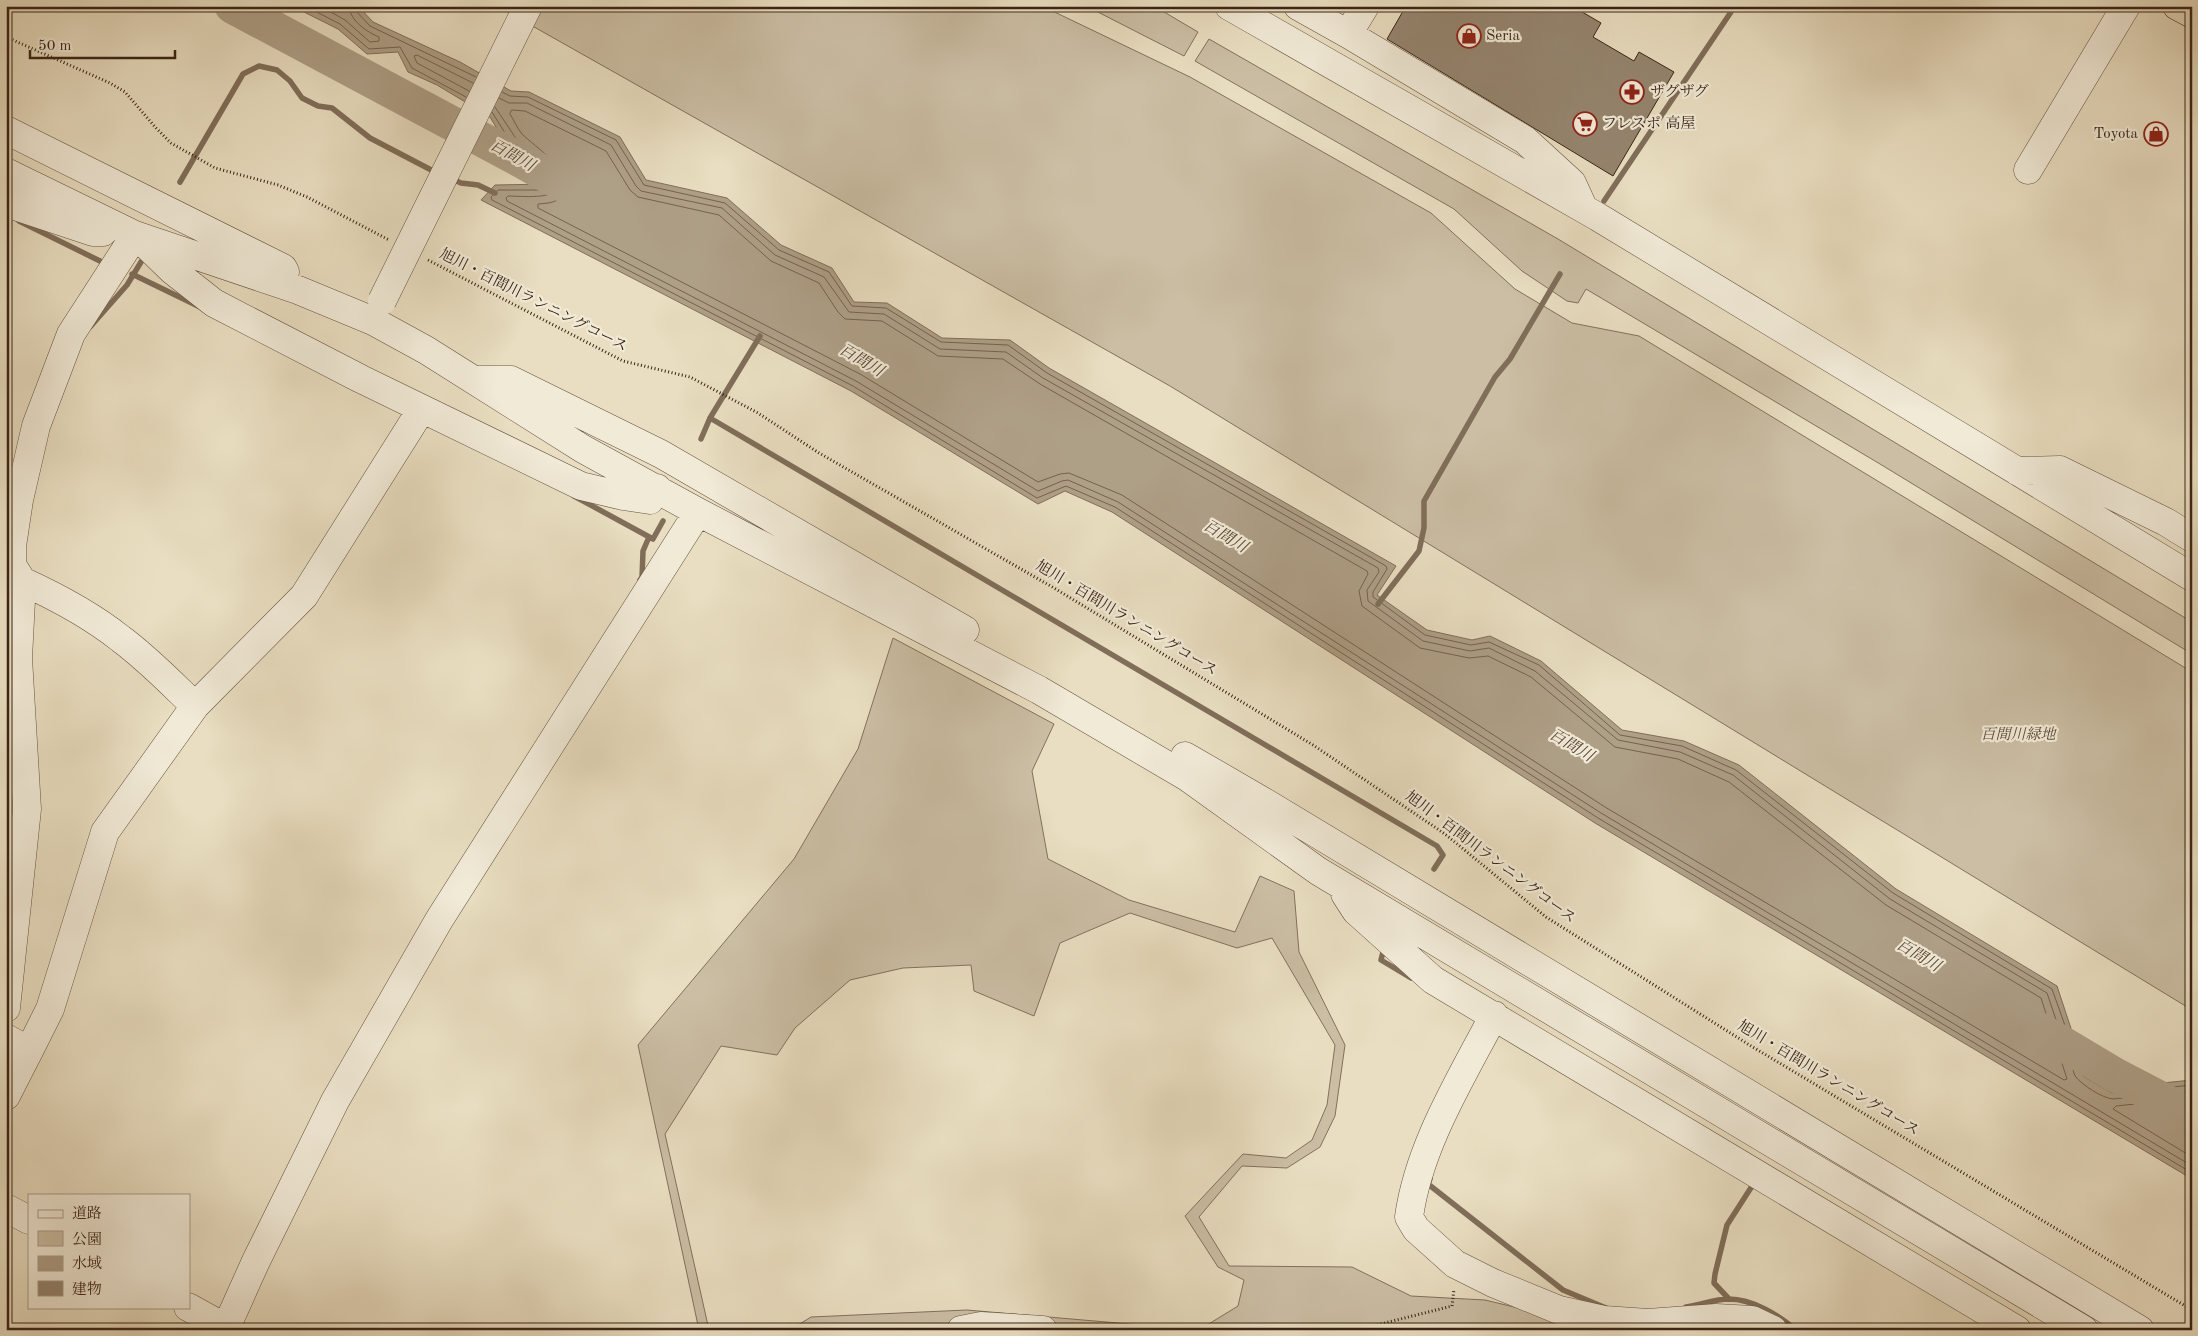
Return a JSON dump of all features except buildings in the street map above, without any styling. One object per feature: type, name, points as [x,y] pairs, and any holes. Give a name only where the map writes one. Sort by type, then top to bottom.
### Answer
[{"type":"highway","points":[[2177,6],[2192,14]]},
{"type":"street","points":[[377,311],[528,6]]},
{"type":"street","points":[[1229,6],[1584,209],[2192,577]]},
{"type":"street","points":[[1298,6],[1525,140],[1572,184],[1584,209]]},
{"type":"street","points":[[1348,34],[1365,6]]},
{"type":"street","points":[[2028,170],[2126,6]]},
{"type":"street","points":[[6,130],[283,268],[298,290]]},
{"type":"street","points":[[6,172],[135,235],[298,290],[377,311],[426,350],[549,429],[698,512],[1039,690],[1187,777],[1302,860],[1344,886],[2084,1330]]},
{"type":"street","points":[[6,203],[93,232],[135,235],[172,270],[214,303],[418,415],[581,486],[650,500],[657,488]]},
{"type":"street","points":[[6,1008],[27,809],[12,546],[18,500],[36,426],[71,334],[135,235]]},
{"type":"street","points":[[474,380],[511,380],[661,454],[745,501],[1261,800],[2140,1330]]},
{"type":"street","points":[[6,1096],[30,1052],[50,1009],[105,832],[195,706],[304,596],[418,415]]},
{"type":"street","points":[[2017,471],[2060,470],[2166,522],[2192,538]]},
{"type":"street","points":[[190,1308],[232,1327],[256,1262],[335,1101],[439,920],[698,512]]},
{"type":"street","points":[[14,570],[121,638],[195,706]]},
{"type":"street","points":[[1344,886],[1346,896],[1356,912],[1433,980],[1491,1021],[2017,1330]]},
{"type":"street","points":[[1491,1021],[1453,1092],[1419,1174],[1409,1217],[1416,1229],[1455,1264],[1493,1283],[1559,1310],[1604,1320],[1648,1323],[1716,1318],[1752,1320],[1773,1330]]},
{"type":"street","points":[[6,1038],[30,1052]]},
{"type":"street","points":[[6,1208],[28,1219]]},
{"type":"street","points":[[961,1330],[982,1326],[1043,1330]]},
{"type":"path","points":[[6,37],[110,82],[125,92],[171,143],[215,168],[278,185],[307,197],[395,243]]},
{"type":"path","name":"旭川・百間川ランニングコース","points":[[422,256],[623,361],[690,377],[717,391],[758,413],[819,453],[1054,588],[1313,745],[1445,834],[1554,922],[1751,1046],[2192,1310]]},
{"type":"path","points":[[1357,1330],[1452,1306],[1455,1264]]},
{"type":"green space","name":"百間川緑地","points":[[497,6],[1042,6],[1190,77],[1431,213],[1515,289],[1572,323],[1639,336],[2192,672],[2192,1010],[1170,386]]},
{"type":"green space","points":[[1086,6],[1154,6],[1198,32],[1184,56]]},
{"type":"green space","points":[[1209,39],[1558,239],[2192,622],[2192,654],[1880,464],[1586,289],[1578,303],[1567,301],[1522,271],[1454,209],[1195,61]]},
{"type":"green space","points":[[893,638],[1054,724],[1032,771],[1048,859],[1129,900],[1235,932],[1260,876],[1294,891],[1299,952],[1345,1045],[1335,1116],[1320,1147],[1287,1168],[1242,1166],[1199,1217],[1229,1266],[1352,1267],[1411,1296],[1485,1300],[1610,1330],[1199,1330],[1238,1306],[1244,1280],[1218,1267],[1185,1216],[1243,1154],[1286,1158],[1312,1140],[1327,1105],[1335,1045],[1272,938],[1237,948],[1130,913],[1060,943],[1034,1016],[974,991],[971,965],[903,968],[850,980],[795,1028],[777,1055],[721,1046],[665,1134],[709,1330],[699,1330],[638,1045],[794,859],[858,749]]},
{"type":"green space","points":[[967,1310],[1199,1330],[790,1330],[811,1317]]},
{"type":"water","points":[[292,6],[358,6],[373,22],[460,62],[511,91],[529,92],[620,137],[646,180],[727,198],[781,245],[832,268],[854,302],[887,303],[942,338],[1010,340],[1049,368],[1396,566],[1377,595],[1427,630],[1472,640],[1490,636],[1541,661],[1622,730],[1684,741],[1739,765],[1896,889],[2057,986],[2085,1071],[2112,1088],[2192,1080],[2192,1179],[1595,823],[1112,512],[1065,491],[1038,504],[851,391],[481,200],[495,185],[549,184],[506,144],[490,117],[437,85],[408,72],[398,52],[367,54],[338,29]]},
{"type":"waterway","name":"百間川","points":[[232,6],[566,186]]},
{"type":"waterway","points":[[1604,201],[1735,6]]},
{"type":"waterway","points":[[180,182],[243,74],[259,66],[277,70],[290,81],[302,98],[318,106],[332,108],[370,138],[437,173]]},
{"type":"waterway","points":[[450,178],[461,183],[478,185],[495,193]]},
{"type":"waterway","points":[[19,221],[100,261]]},
{"type":"waterway","points":[[90,327],[127,285],[141,262]]},
{"type":"waterway","points":[[132,274],[200,307]]},
{"type":"waterway","points":[[1378,604],[1419,551],[1424,528],[1424,501],[1495,377],[1510,359],[1560,274]]},
{"type":"waterway","points":[[701,439],[710,418],[760,336]]},
{"type":"waterway","points":[[710,418],[1437,846],[1443,855],[1434,869]]},
{"type":"waterway","points":[[574,496],[653,539],[663,521]]},
{"type":"waterway","points":[[640,580],[642,577],[643,551],[649,537]]},
{"type":"waterway","points":[[1383,952],[1381,960],[1411,978]]},
{"type":"waterway","name":"百間川","points":[[2038,1029],[2115,1075],[2192,1115]]},
{"type":"waterway","points":[[1430,1179],[1428,1184],[1563,1290],[1606,1308]]},
{"type":"waterway","points":[[1729,1299],[1714,1283],[1715,1274],[1727,1225],[1754,1183]]},
{"type":"waterway","points":[[1686,1307],[1718,1300],[1738,1300],[1765,1309],[1796,1330]]},
{"type":"place","name":"Seria","points":[[1469,36]]},
{"type":"place","name":"ザグザグ","points":[[1632,92]]},
{"type":"place","name":"フレスポ 高屋","points":[[1585,124]]},
{"type":"place","name":"Toyota","points":[[2156,134]]}]
